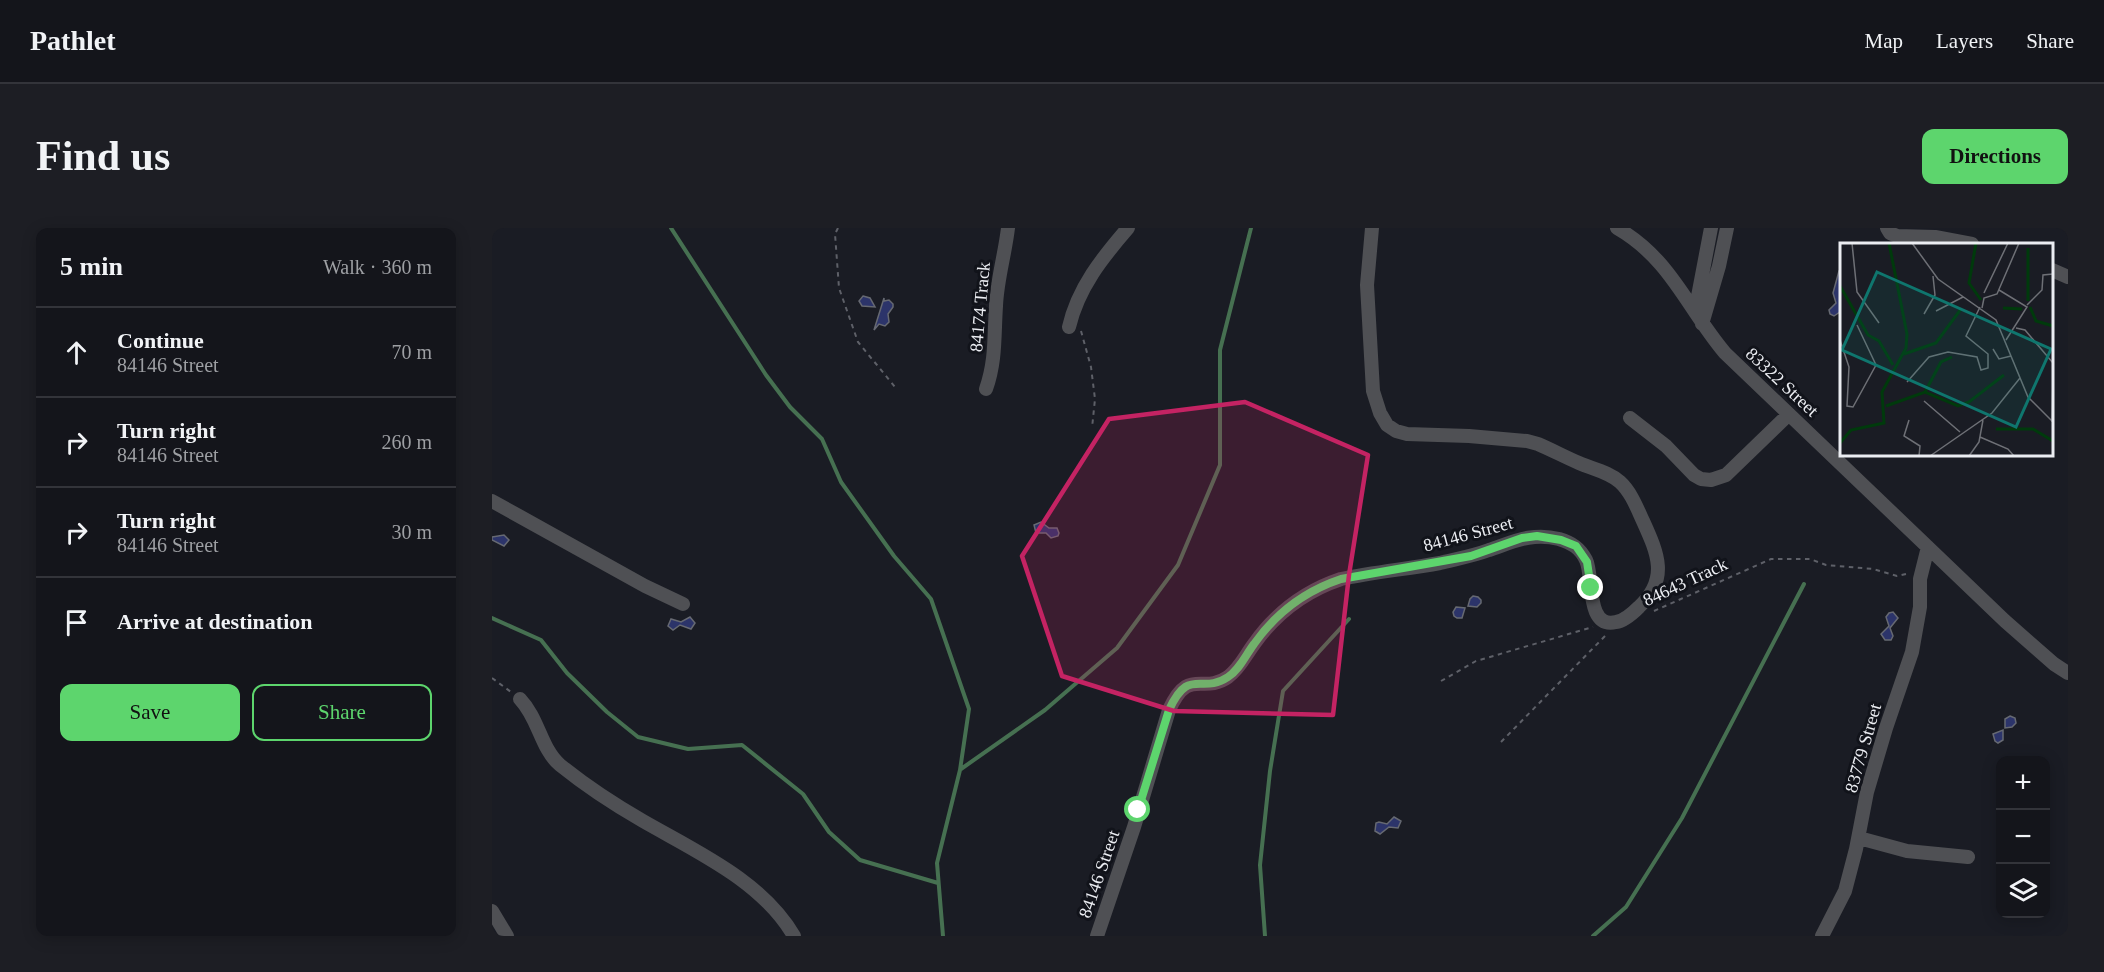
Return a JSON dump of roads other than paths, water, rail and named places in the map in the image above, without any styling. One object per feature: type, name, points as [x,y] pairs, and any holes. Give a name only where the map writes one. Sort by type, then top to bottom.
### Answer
[{"type":"street","name":"84174 Track","points":[[986,388],[991,376],[995,349],[996,306],[1008,228]]},
{"type":"street","points":[[1075,327],[1075,306],[1088,281],[1128,228]]},
{"type":"street","name":"84146 Street","points":[[1097,936],[1175,696],[1181,689],[1192,683],[1217,682],[1230,675],[1278,615],[1302,597],[1321,586],[1341,579],[1471,556],[1522,538],[1550,537],[1571,543],[1581,552],[1589,567],[1592,603],[1602,619],[1612,623],[1623,620],[1642,605],[1656,583],[1659,569],[1655,549],[1627,490],[1611,475],[1527,441],[1407,434],[1396,431],[1387,424],[1373,391],[1366,285],[1372,228]]},
{"type":"street","name":"83322 Street","points":[[1617,228],[1653,255],[1668,270],[1698,318],[1725,353],[2005,621],[2054,664],[2068,673]]},
{"type":"street","points":[[1698,318],[1711,228]]},
{"type":"street","points":[[1698,318],[1719,266],[1727,228]]},
{"type":"street","points":[[1887,228],[1890,233],[1897,236],[1935,237],[1967,243]]},
{"type":"street","points":[[2053,270],[2068,277]]},
{"type":"street","points":[[1630,418],[1666,446],[1694,475],[1701,479],[1711,480],[1726,475],[1789,414]]},
{"type":"street","points":[[492,501],[645,586],[683,604]]},
{"type":"street","name":"83779 Street","points":[[1822,936],[1845,891],[1873,773],[1912,652],[1920,607],[1923,566],[1928,547]]},
{"type":"street","points":[[520,699],[529,708],[548,751],[558,763],[618,806],[727,870],[768,901],[794,936]]},
{"type":"street","points":[[1859,838],[1907,851],[1968,857]]},
{"type":"street","points":[[492,911],[507,936]]},
{"type":"waterway","points":[[671,228],[766,375],[790,407],[822,439],[841,482],[894,556],[931,599],[969,709],[960,770],[937,863],[943,936]]},
{"type":"waterway","points":[[961,769],[1045,710],[1117,648],[1178,565],[1220,465],[1220,350],[1251,228]]},
{"type":"waterway","points":[[1593,936],[1626,907],[1682,818],[1804,584]]},
{"type":"waterway","points":[[492,618],[541,640],[567,673],[607,712],[638,737],[688,749],[742,745],[803,794],[829,832],[860,860],[938,883]]},
{"type":"waterway","points":[[1265,936],[1260,865],[1270,771],[1283,691],[1349,619]]}]
